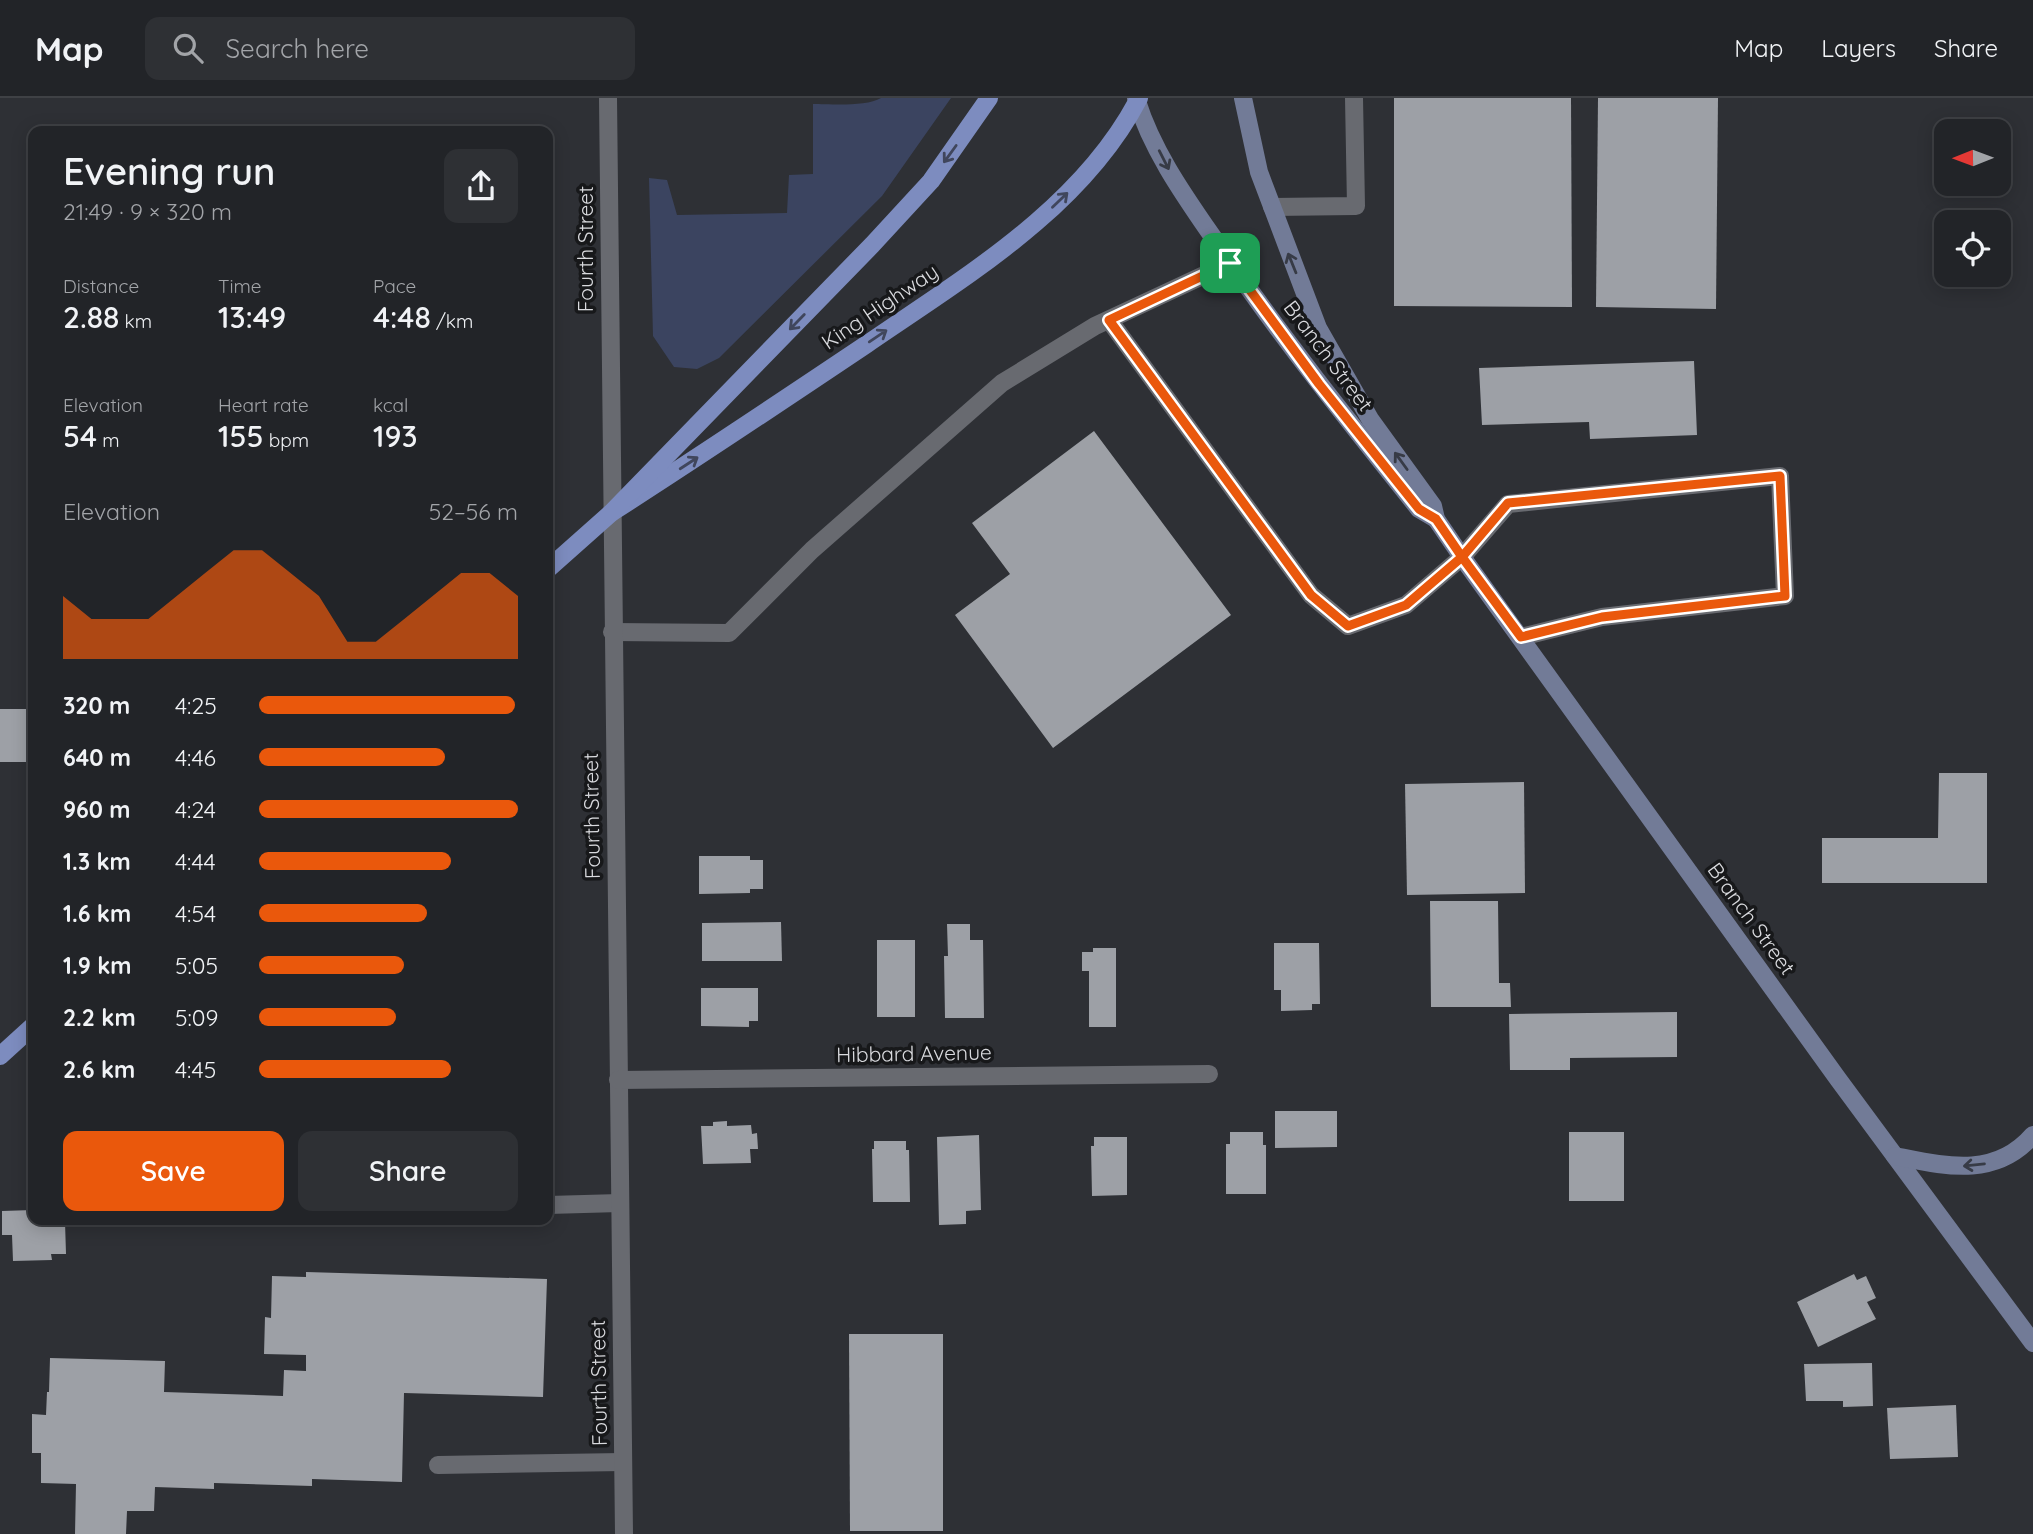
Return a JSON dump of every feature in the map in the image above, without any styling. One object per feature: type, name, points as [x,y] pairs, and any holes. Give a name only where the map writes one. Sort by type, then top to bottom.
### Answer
[{"type":"main road","name":"King Highway","points":[[553,565],[611,513],[922,190],[989,98]]},
{"type":"main road","name":"King Highway","points":[[611,513],[758,417],[1004,248],[1061,200],[1086,173],[1102,155],[1138,99]]},
{"type":"main road","points":[[0,1055],[28,1030]]},
{"type":"street","name":"Fourth Street","points":[[608,98],[624,1534]]},
{"type":"street","name":"Branch Street","points":[[1243,98],[1259,172],[1318,328],[1370,419],[1433,506],[1436,519],[1462,557],[2033,1343]]},
{"type":"street","points":[[1272,208],[1356,205],[1354,98]]},
{"type":"street","name":"Branch Street","points":[[1138,99],[1169,170],[1230,263],[1319,384],[1419,509],[1436,519]]},
{"type":"street","points":[[612,632],[729,633],[812,550],[1002,383],[1109,320],[1230,263]]},
{"type":"street","points":[[1109,320],[1311,595],[1348,626],[1406,605],[1462,557],[1508,503],[1780,476],[1785,596],[1602,617],[1521,637]]},
{"type":"street","name":"Hibbard Avenue","points":[[618,1080],[1209,1074]]},
{"type":"street","points":[[1895,1156],[1958,1166],[1983,1165],[2017,1151],[2033,1135]]},
{"type":"street","points":[[553,1205],[620,1203]]},
{"type":"street","points":[[438,1465],[623,1462]]},
{"type":"shaded area","points":[[881,98],[951,98],[882,196],[719,358],[697,369],[674,367],[653,336],[649,178],[667,180],[677,215],[787,213],[789,175],[813,174],[813,104],[857,104]]},
{"type":"building","points":[[1394,98],[1571,98],[1572,307],[1394,306]]},
{"type":"building","points":[[1598,98],[1718,98],[1716,309],[1596,307]]},
{"type":"building","points":[[1694,361],[1697,435],[1590,439],[1589,422],[1482,425],[1479,368]]},
{"type":"building","points":[[1094,431],[1231,615],[1053,748],[955,615],[1010,574],[972,523]]},
{"type":"building","points":[[0,709],[28,709],[28,762],[0,762]]},
{"type":"building","points":[[1939,773],[1987,773],[1987,883],[1822,883],[1822,838],[1938,838]]},
{"type":"building","points":[[1524,782],[1525,893],[1407,895],[1405,784]]},
{"type":"building","points":[[699,856],[750,856],[750,860],[763,860],[763,889],[750,889],[750,893],[699,894]]},
{"type":"building","points":[[1430,901],[1498,901],[1499,983],[1510,983],[1511,1007],[1431,1007]]},
{"type":"building","points":[[781,922],[782,961],[702,961],[702,923]]},
{"type":"building","points":[[947,924],[970,924],[970,940],[983,940],[984,1018],[945,1018],[944,956],[948,956]]},
{"type":"building","points":[[877,940],[915,940],[915,1017],[877,1017]]},
{"type":"building","points":[[1274,943],[1319,943],[1320,1004],[1312,1004],[1312,1010],[1281,1011],[1281,990],[1274,990]]},
{"type":"building","points":[[1093,948],[1116,948],[1116,1027],[1089,1027],[1089,971],[1082,971],[1082,952],[1093,952]]},
{"type":"building","points":[[701,988],[758,988],[758,1021],[749,1021],[749,1027],[701,1026]]},
{"type":"building","points":[[1677,1012],[1677,1057],[1570,1058],[1570,1070],[1510,1070],[1509,1014]]},
{"type":"building","points":[[1275,1111],[1337,1111],[1337,1147],[1275,1148]]},
{"type":"building","points":[[727,1121],[727,1126],[751,1125],[752,1134],[757,1133],[758,1149],[750,1149],[751,1163],[703,1164],[701,1126],[713,1126],[713,1122]]},
{"type":"building","points":[[1230,1132],[1263,1132],[1263,1145],[1266,1145],[1266,1194],[1226,1194],[1226,1144],[1230,1144]]},
{"type":"building","points":[[1569,1132],[1624,1132],[1624,1201],[1569,1201]]},
{"type":"building","points":[[979,1135],[981,1210],[966,1211],[966,1224],[939,1225],[937,1137]]},
{"type":"building","points":[[1094,1137],[1127,1137],[1127,1195],[1092,1196],[1091,1146],[1094,1146]]},
{"type":"building","points":[[874,1141],[906,1141],[906,1150],[909,1150],[910,1202],[873,1202]]},
{"type":"building","points":[[28,1210],[28,1225],[65,1225],[66,1254],[51,1254],[52,1260],[13,1261],[12,1235],[2,1235],[2,1211]]},
{"type":"building","points":[[306,1272],[547,1279],[543,1397],[404,1393],[402,1482],[312,1479],[312,1486],[214,1483],[214,1489],[155,1487],[154,1511],[127,1511],[126,1534],[75,1534],[76,1484],[41,1483],[41,1453],[32,1453],[32,1414],[46,1415],[50,1358],[165,1361],[164,1392],[283,1396],[284,1370],[306,1371],[306,1355],[264,1354],[265,1317],[271,1318],[272,1276],[306,1277]]},
{"type":"building","points":[[1854,1274],[1857,1280],[1866,1276],[1876,1298],[1867,1302],[1876,1319],[1818,1347],[1797,1302]]},
{"type":"building","points":[[849,1334],[943,1334],[943,1531],[850,1531]]},
{"type":"building","points":[[1872,1363],[1873,1406],[1843,1407],[1843,1401],[1806,1401],[1804,1364]]},
{"type":"building","points":[[1956,1405],[1958,1457],[1890,1459],[1887,1408]]},
{"type":"route","points":[[1230,263],[1109,320],[1311,595],[1348,626],[1406,605],[1462,557],[1521,637],[1602,617],[1785,596],[1780,476],[1508,503],[1462,557],[1436,519],[1419,509],[1319,384],[1230,263]]}]
